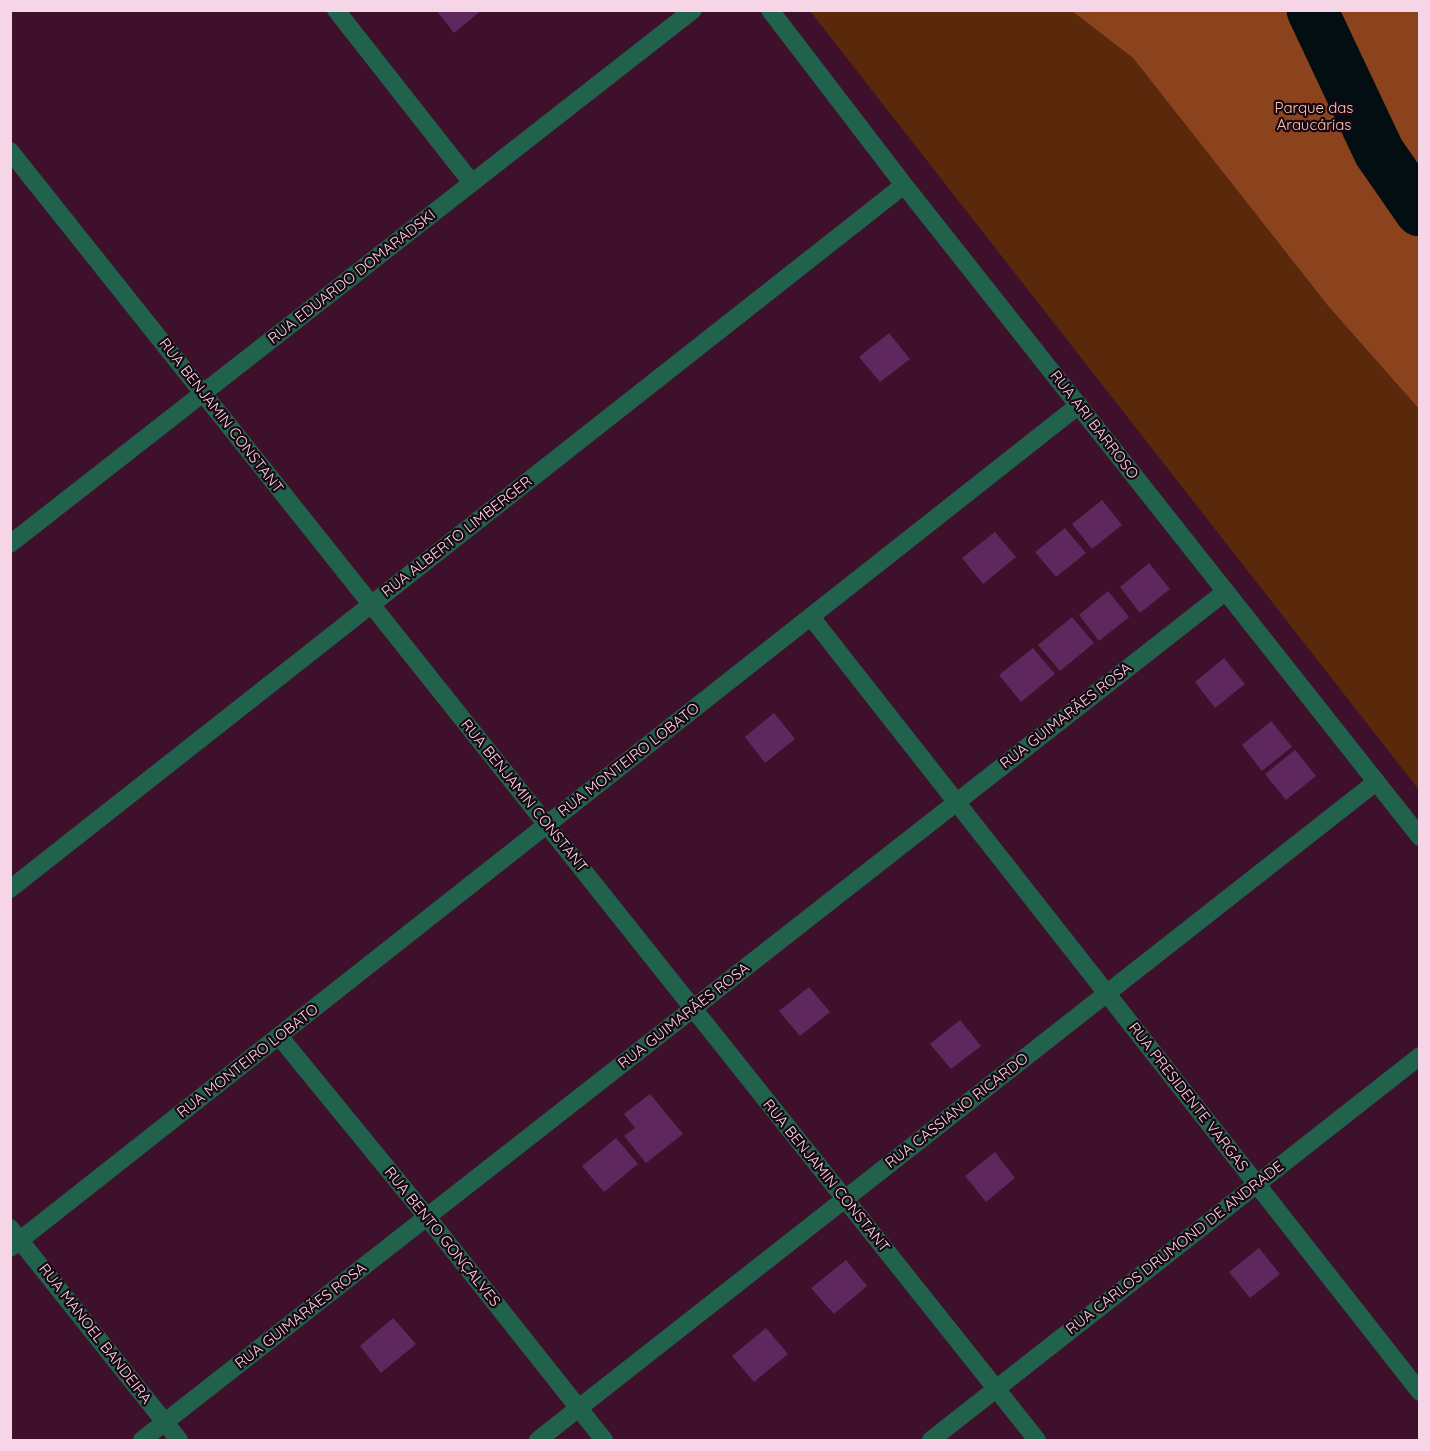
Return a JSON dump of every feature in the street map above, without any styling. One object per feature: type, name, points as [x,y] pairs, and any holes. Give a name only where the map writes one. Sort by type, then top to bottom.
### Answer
[{"type":"street","points":[[336,10],[472,183]]},
{"type":"street","name":"RUA EDUARDO DOMARADSKI","points":[[10,544],[693,10]]},
{"type":"street","name":"RUA ARI BARROSO","points":[[770,10],[904,185],[1419,837]]},
{"type":"street","name":"RUA BENJAMIN CONSTANT","points":[[10,151],[1037,1440]]},
{"type":"street","name":"RUA ALBERTO LIMBERGER","points":[[10,889],[904,185]]},
{"type":"street","name":"RUA MONTEIRO LOBATO","points":[[14,1239],[279,1036],[1078,405]]},
{"type":"street","name":"RUA GUIMARÃES ROSA","points":[[142,1440],[1225,592]]},
{"type":"street","name":"RUA PRESIDENTE VARGAS","points":[[811,617],[1419,1392]]},
{"type":"street","name":"RUA CASSIANO RICARDO","points":[[538,1440],[1376,782]]},
{"type":"street","name":"RUA BENTO GONÇALVES","points":[[279,1036],[427,1217],[604,1440]]},
{"type":"street","name":"RUA CARLOS DRUMOND DE ANDRADE","points":[[931,1440],[1419,1056]]},
{"type":"street","name":"RUA MANOEL BANDEIRA","points":[[14,1239],[179,1440]]},
{"type":"shaded area","points":[[810,11],[1072,11],[1133,58],[1329,307],[1419,409],[1419,790]]},
{"type":"green space","name":"Parque das Araucárias","points":[[1072,11],[1419,11],[1419,409],[1329,307],[1133,58]]},
{"type":"building","points":[[436,10],[482,10],[454,33]]},
{"type":"building","points":[[889,333],[910,359],[880,382],[859,357]]},
{"type":"building","points":[[1102,500],[1122,525],[1092,549],[1072,524]]},
{"type":"building","points":[[1065,528],[1086,553],[1056,577],[1035,552]]},
{"type":"building","points":[[995,532],[1016,557],[983,584],[962,558]]},
{"type":"building","points":[[1149,563],[1170,589],[1140,613],[1120,587]]},
{"type":"building","points":[[1108,591],[1129,617],[1099,641],[1079,615]]},
{"type":"building","points":[[1072,617],[1094,643],[1060,671],[1038,645]]},
{"type":"building","points":[[1033,648],[1055,674],[1021,702],[999,675]]},
{"type":"building","points":[[1224,658],[1245,684],[1215,708],[1195,682]]},
{"type":"building","points":[[774,713],[795,739],[765,763],[745,737]]},
{"type":"building","points":[[1271,721],[1292,747],[1262,771],[1242,745]]},
{"type":"building","points":[[1295,750],[1316,776],[1286,800],[1265,774]]},
{"type":"building","points":[[809,987],[830,1012],[800,1036],[779,1011]]},
{"type":"building","points":[[960,1020],[981,1046],[951,1069],[930,1044]]},
{"type":"building","points":[[650,1094],[683,1134],[646,1163],[624,1136],[635,1128],[624,1114]]},
{"type":"building","points":[[616,1138],[638,1164],[604,1192],[582,1166]]},
{"type":"building","points":[[995,1152],[1015,1178],[986,1202],[965,1176]]},
{"type":"building","points":[[1259,1248],[1280,1274],[1250,1298],[1229,1272]]},
{"type":"building","points":[[846,1260],[867,1286],[834,1314],[811,1288]]},
{"type":"building","points":[[393,1318],[416,1344],[381,1373],[360,1346]]},
{"type":"building","points":[[766,1328],[788,1354],[754,1382],[732,1356]]},
{"type":"waterway","points":[[1312,10],[1379,152],[1420,211]]}]
